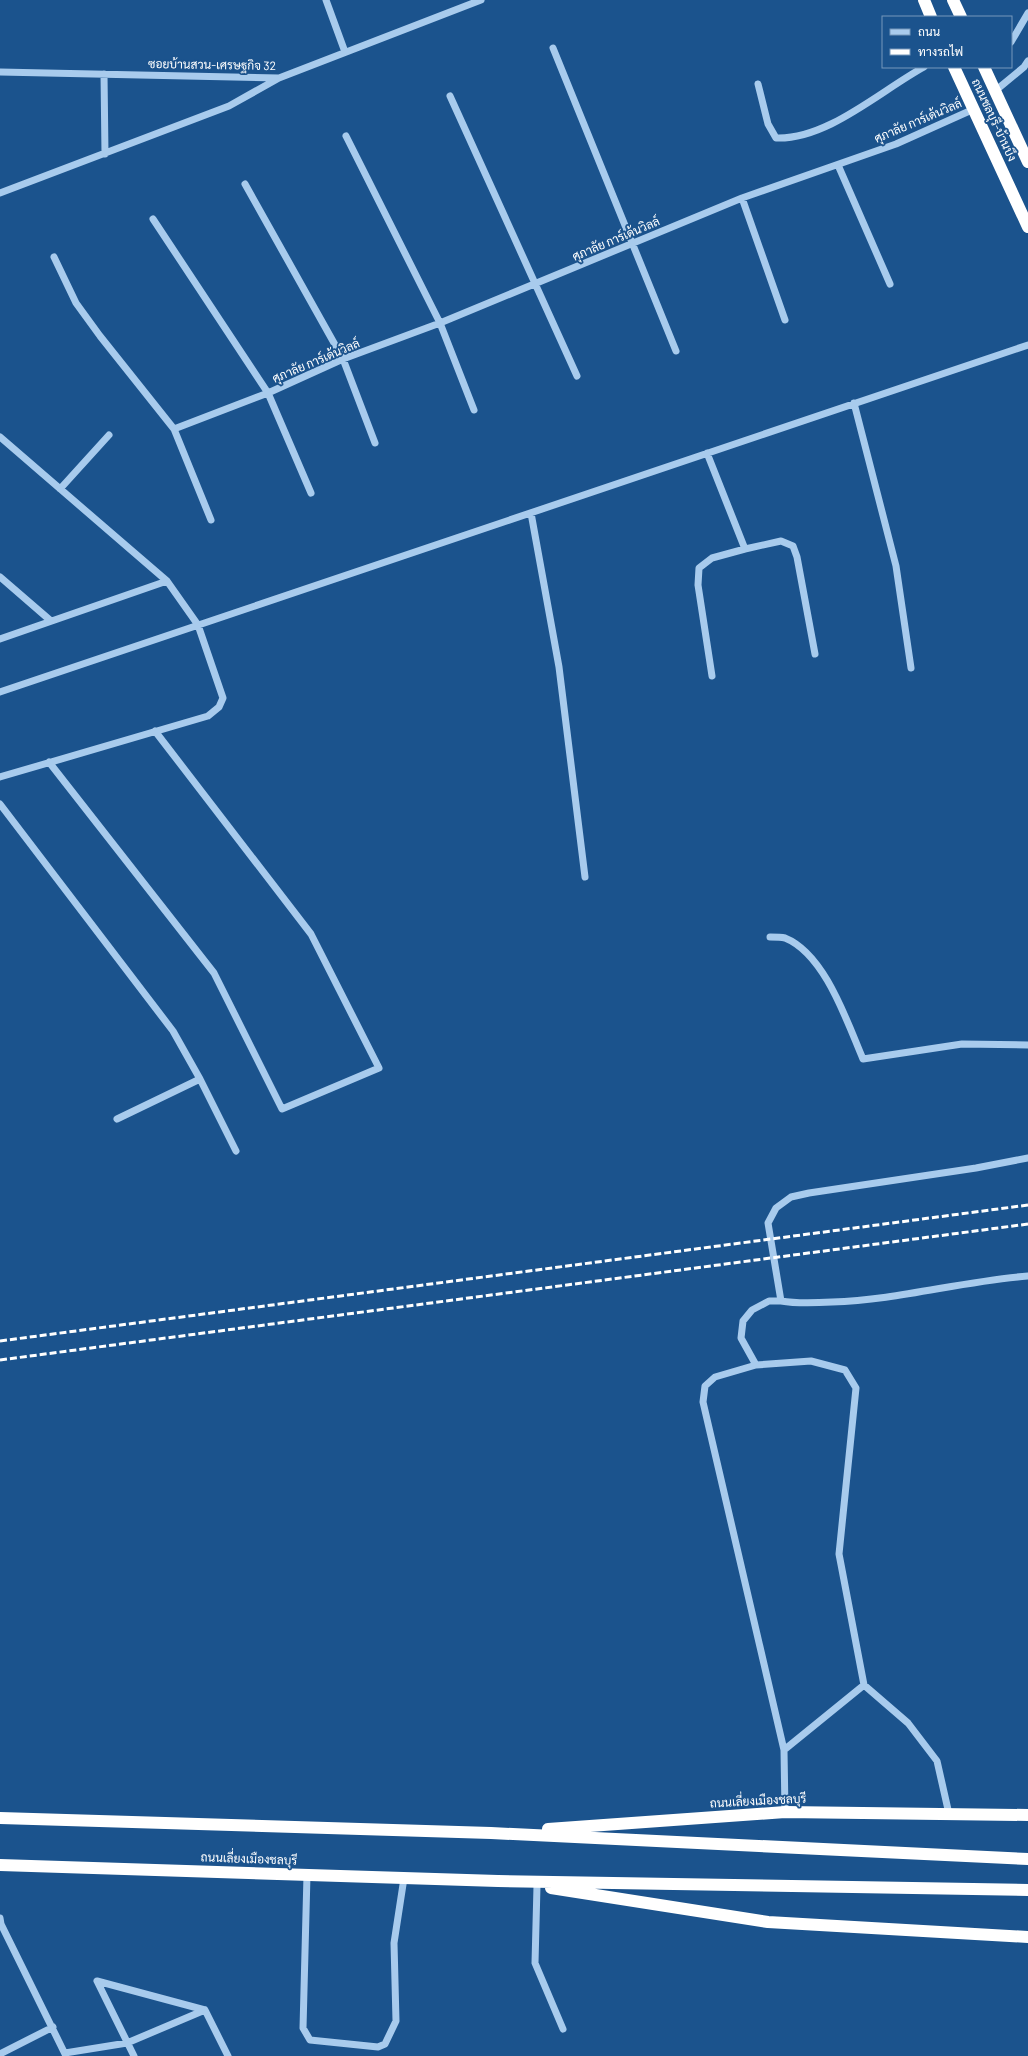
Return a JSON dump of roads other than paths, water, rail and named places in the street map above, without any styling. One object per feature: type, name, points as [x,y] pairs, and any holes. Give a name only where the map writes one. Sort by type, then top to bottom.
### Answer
[{"type":"highway","points":[[924,0],[931,16]]},
{"type":"highway","points":[[953,0],[961,16]]},
{"type":"highway","name":"ถนนชลบุรี-บ้านบึง","points":[[954,68],[1028,227]]},
{"type":"highway","name":"ถนนชลบุรี-บ้านบึง","points":[[986,68],[1028,162]]},
{"type":"highway","name":"ถนนเลี่ยงเมืองชลบุรี","points":[[491,1833],[785,1812],[1028,1815]]},
{"type":"highway","name":"ถนนเลี่ยงเมืองชลบุรี","points":[[0,1818],[491,1833],[1028,1859]]},
{"type":"highway","name":"ถนนเลี่ยงเมืองชลบุรี","points":[[0,1865],[498,1881],[1028,1890]]},
{"type":"highway","name":"ถนนเลี่ยงเมืองชลบุรี","points":[[498,1881],[768,1922],[1028,1936]]},
{"type":"street","points":[[326,0],[345,52]]},
{"type":"street","name":"ซอยบ้านสวน-เศรษฐกิจ 32","points":[[0,72],[279,78],[481,0]]},
{"type":"street","points":[[1012,40],[1028,13]]},
{"type":"street","points":[[553,48],[634,243],[676,351]]},
{"type":"street","points":[[995,91],[1024,67],[1028,61]]},
{"type":"street","points":[[758,84],[768,124],[776,138],[791,139],[828,125],[861,108],[887,88],[922,68]]},
{"type":"street","points":[[104,74],[105,154]]},
{"type":"street","points":[[0,193],[229,106],[279,78]]},
{"type":"street","points":[[450,96],[534,285],[577,376]]},
{"type":"street","name":"ศุภาลัย การ์เด้นวิลล์","points":[[174,429],[268,393],[343,360],[534,285],[742,198],[896,144],[974,109]]},
{"type":"street","points":[[346,136],[440,323],[474,410]]},
{"type":"street","points":[[838,165],[890,284]]},
{"type":"street","points":[[245,184],[343,360],[375,443]]},
{"type":"street","points":[[742,198],[785,320]]},
{"type":"street","points":[[153,219],[268,393],[311,493]]},
{"type":"street","points":[[54,257],[80,308],[100,336],[174,429],[211,520]]},
{"type":"street","points":[[0,692],[1028,345]]},
{"type":"street","points":[[854,403],[896,566],[911,668]]},
{"type":"street","points":[[60,488],[109,435]]},
{"type":"street","points":[[0,436],[167,581],[198,625],[223,698],[219,707],[208,716],[0,777]]},
{"type":"street","points":[[707,453],[745,549]]},
{"type":"street","points":[[531,513],[559,667],[585,877]]},
{"type":"street","points":[[712,676],[698,585],[699,568],[712,558],[781,541],[793,546],[798,557],[815,654]]},
{"type":"street","points":[[0,577],[51,621]]},
{"type":"street","points":[[0,639],[167,581]]},
{"type":"street","points":[[49,762],[214,973],[282,1109],[379,1068],[311,934],[156,731]]},
{"type":"street","points":[[0,804],[173,1030],[200,1079],[236,1151]]},
{"type":"street","points":[[770,937],[785,938],[811,956],[832,987],[863,1059],[962,1044],[1028,1045]]},
{"type":"street","points":[[117,1119],[200,1079]]},
{"type":"street","points":[[781,1301],[768,1223],[776,1208],[791,1198],[810,1193],[976,1168],[1028,1158]]},
{"type":"street","points":[[756,1366],[741,1338],[743,1321],[752,1310],[769,1301],[781,1301],[795,1304],[852,1302],[933,1291],[975,1282],[1028,1276]]},
{"type":"street","points":[[785,1812],[784,1750],[703,1402],[705,1386],[715,1377],[756,1366],[811,1361],[845,1370],[856,1388],[839,1554],[864,1685],[908,1723],[937,1761],[949,1814]]},
{"type":"street","points":[[784,1750],[864,1685]]},
{"type":"street","points":[[307,1875],[303,2028],[310,2040],[378,2047],[385,2044],[396,2021],[394,1943],[404,1878]]},
{"type":"street","points":[[537,1886],[535,1963],[563,2030]]},
{"type":"street","points":[[0,1918],[1,1924],[66,2054],[127,2043],[205,2010]]},
{"type":"street","points":[[134,2056],[97,1981],[205,2010],[228,2056]]},
{"type":"street","points":[[0,2054],[53,2027]]},
{"type":"railway","points":[[0,1341],[1028,1205]]},
{"type":"railway","points":[[0,1360],[1028,1224]]}]
